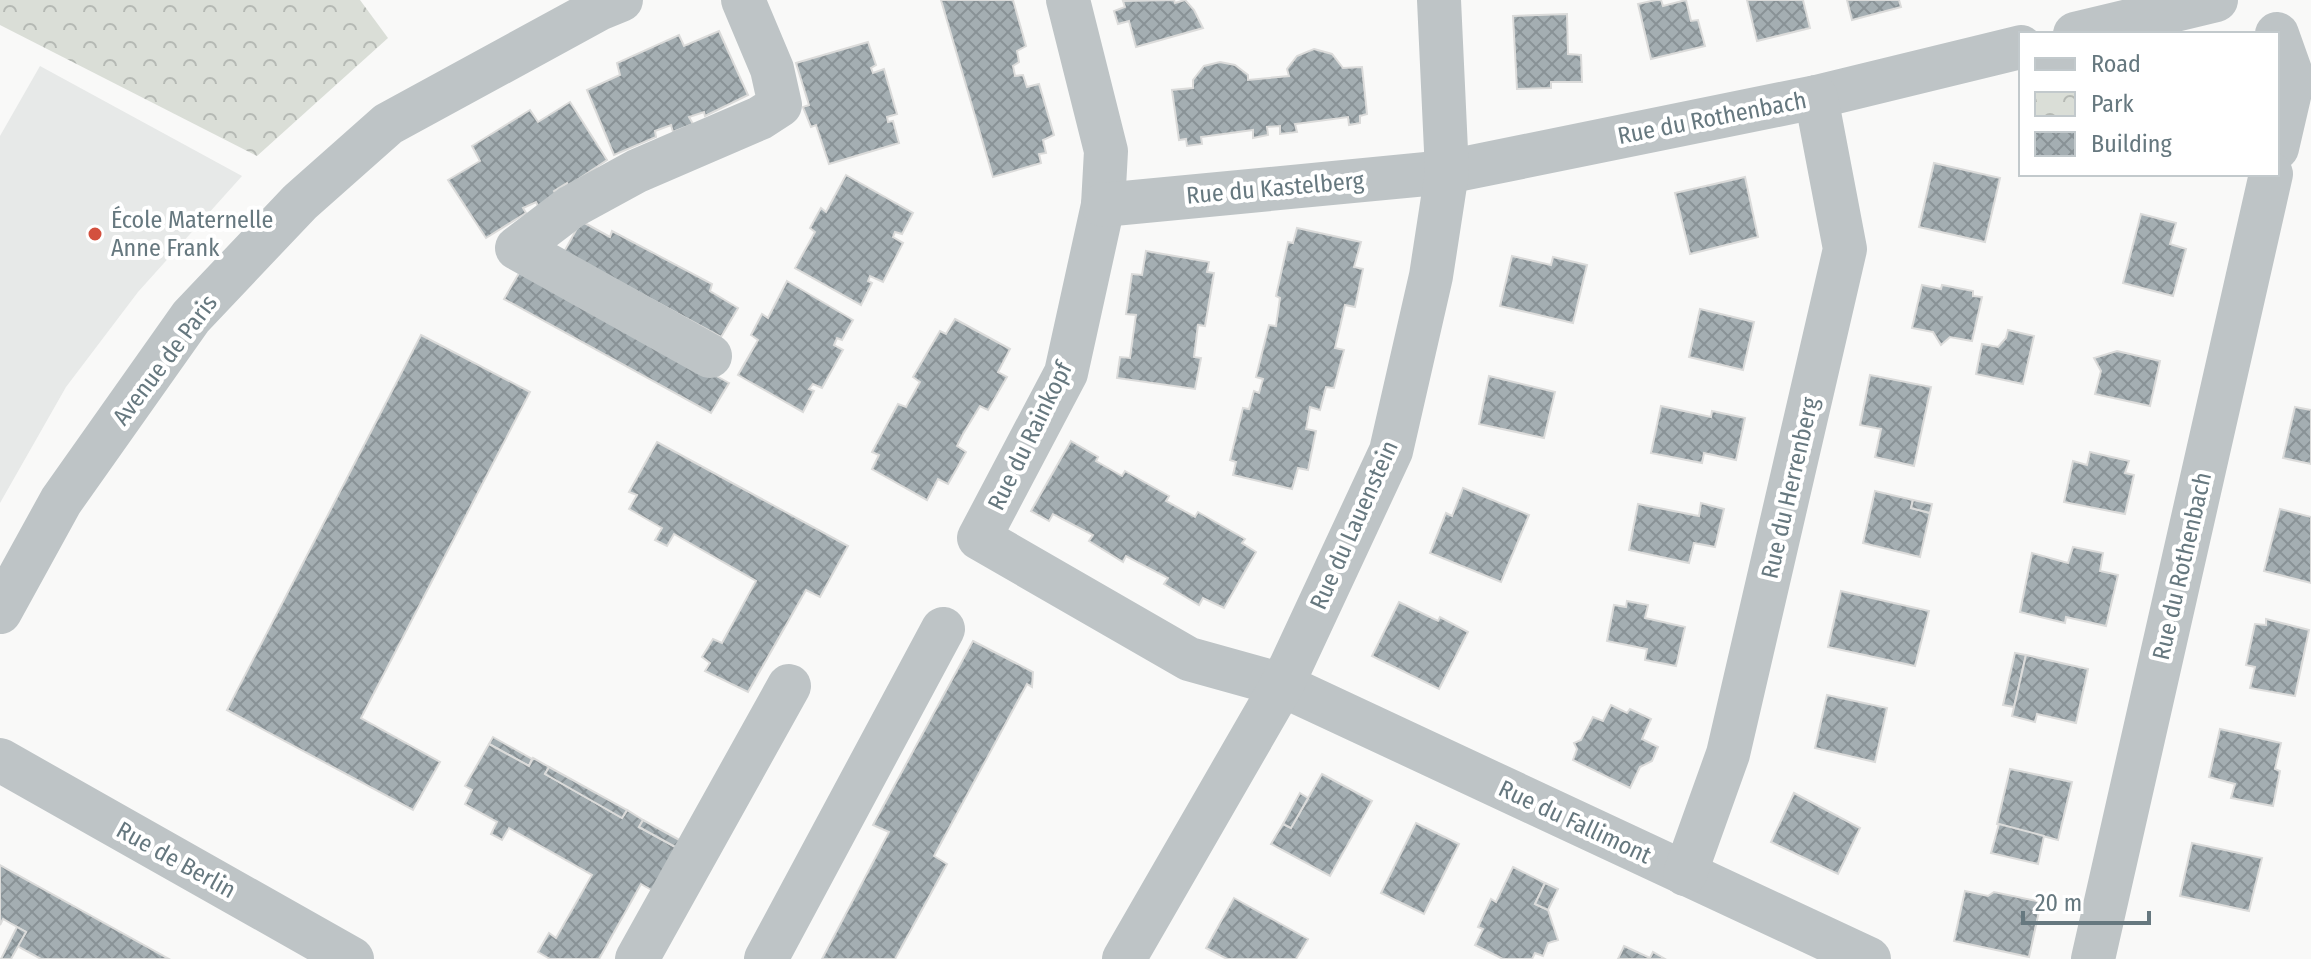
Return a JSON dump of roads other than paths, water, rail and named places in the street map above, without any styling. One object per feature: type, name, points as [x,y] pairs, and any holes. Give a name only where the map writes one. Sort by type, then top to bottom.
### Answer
[{"type":"street","name":"Avenue de Paris","points":[[0,612],[61,501],[191,317],[300,202],[388,124],[621,0]]},
{"type":"street","points":[[710,356],[517,248],[571,207],[637,171],[760,118],[780,105],[772,69],[743,0]]},
{"type":"street","name":"Rue du Rainkopf","points":[[1068,0],[1106,151],[1103,205],[1066,373],[979,538],[1189,659],[1282,685]]},
{"type":"street","name":"Rue du Lauenstein","points":[[1124,959],[1282,685],[1391,451],[1431,276],[1447,172],[1439,0]]},
{"type":"street","points":[[2083,32],[2216,0]]},
{"type":"street","points":[[2226,0],[2274,27],[2276,32]]},
{"type":"street","points":[[2279,40],[2293,79],[2279,139]]},
{"type":"street","name":"Rue du Rothenbach","points":[[1447,172],[1816,97],[2019,47]]},
{"type":"street","name":"Rue du Herrenberg","points":[[1685,874],[1728,754],[1845,249],[1816,97]]},
{"type":"street","name":"Rue du Kastelberg","points":[[1103,205],[1447,172]]},
{"type":"street","name":"Rue du Rothenbach","points":[[2093,959],[2271,176]]},
{"type":"street","points":[[766,959],[943,629]]},
{"type":"street","name":"Rue du Fallimont","points":[[1282,685],[1869,959]]},
{"type":"street","points":[[637,959],[789,686]]},
{"type":"street","name":"Rue de Berlin","points":[[0,760],[352,959]]},
{"type":"place","name":"École Maternelle Anne Frank","points":[[95,234]]}]
